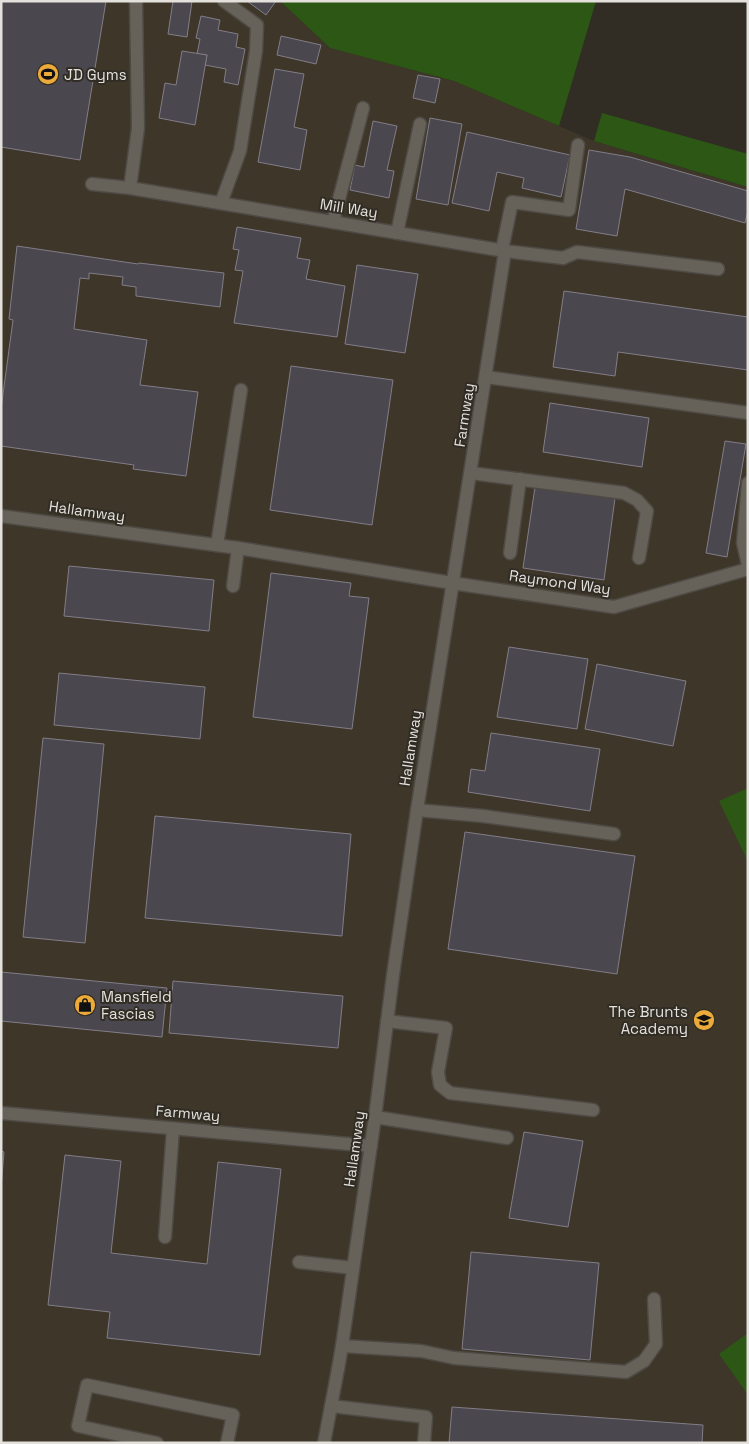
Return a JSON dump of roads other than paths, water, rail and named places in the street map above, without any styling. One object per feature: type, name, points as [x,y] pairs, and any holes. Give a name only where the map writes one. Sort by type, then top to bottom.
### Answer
[{"type":"street","points":[[130,188],[138,128],[136,1]]},
{"type":"street","points":[[221,204],[240,151],[256,51],[257,25],[224,1]]},
{"type":"street","points":[[333,222],[363,108]]},
{"type":"street","points":[[397,233],[420,124]]},
{"type":"street","name":"Farmway","points":[[452,584],[471,473],[512,202],[569,210],[578,145]]},
{"type":"street","name":"Mill Way","points":[[92,184],[130,188],[504,251],[563,258],[577,252],[718,269]]},
{"type":"street","points":[[486,377],[748,413]]},
{"type":"street","points":[[217,545],[241,390]]},
{"type":"street","points":[[471,473],[624,493],[637,500],[647,511],[639,558]]},
{"type":"street","points":[[510,553],[520,479]]},
{"type":"street","points":[[748,483],[746,543],[748,565]]},
{"type":"street","name":"Hallamway","points":[[1,516],[238,548],[452,584],[417,810],[342,1346],[324,1443]]},
{"type":"street","points":[[233,586],[238,548]]},
{"type":"street","name":"Raymond Way","points":[[452,584],[614,607],[748,569]]},
{"type":"street","points":[[417,810],[484,816],[614,834]]},
{"type":"street","points":[[387,1021],[446,1028],[438,1072],[440,1084],[450,1093],[594,1110]]},
{"type":"street","name":"Farmway","points":[[1,1113],[371,1146]]},
{"type":"street","points":[[375,1117],[507,1138]]},
{"type":"street","points":[[165,1237],[173,1129]]},
{"type":"street","points":[[300,1262],[353,1268]]},
{"type":"street","points":[[342,1346],[421,1351],[454,1358],[626,1372],[644,1361],[656,1344],[654,1299]]},
{"type":"street","points":[[157,1443],[78,1426],[86,1385],[233,1415],[227,1443]]},
{"type":"street","points":[[331,1406],[426,1417],[424,1443]]},
{"type":"place","name":"JD Gyms","points":[[48,74]]},
{"type":"place","name":"Mansfield Fascias","points":[[85,1005]]},
{"type":"place","name":"The Brunts Academy","points":[[704,1020]]}]
